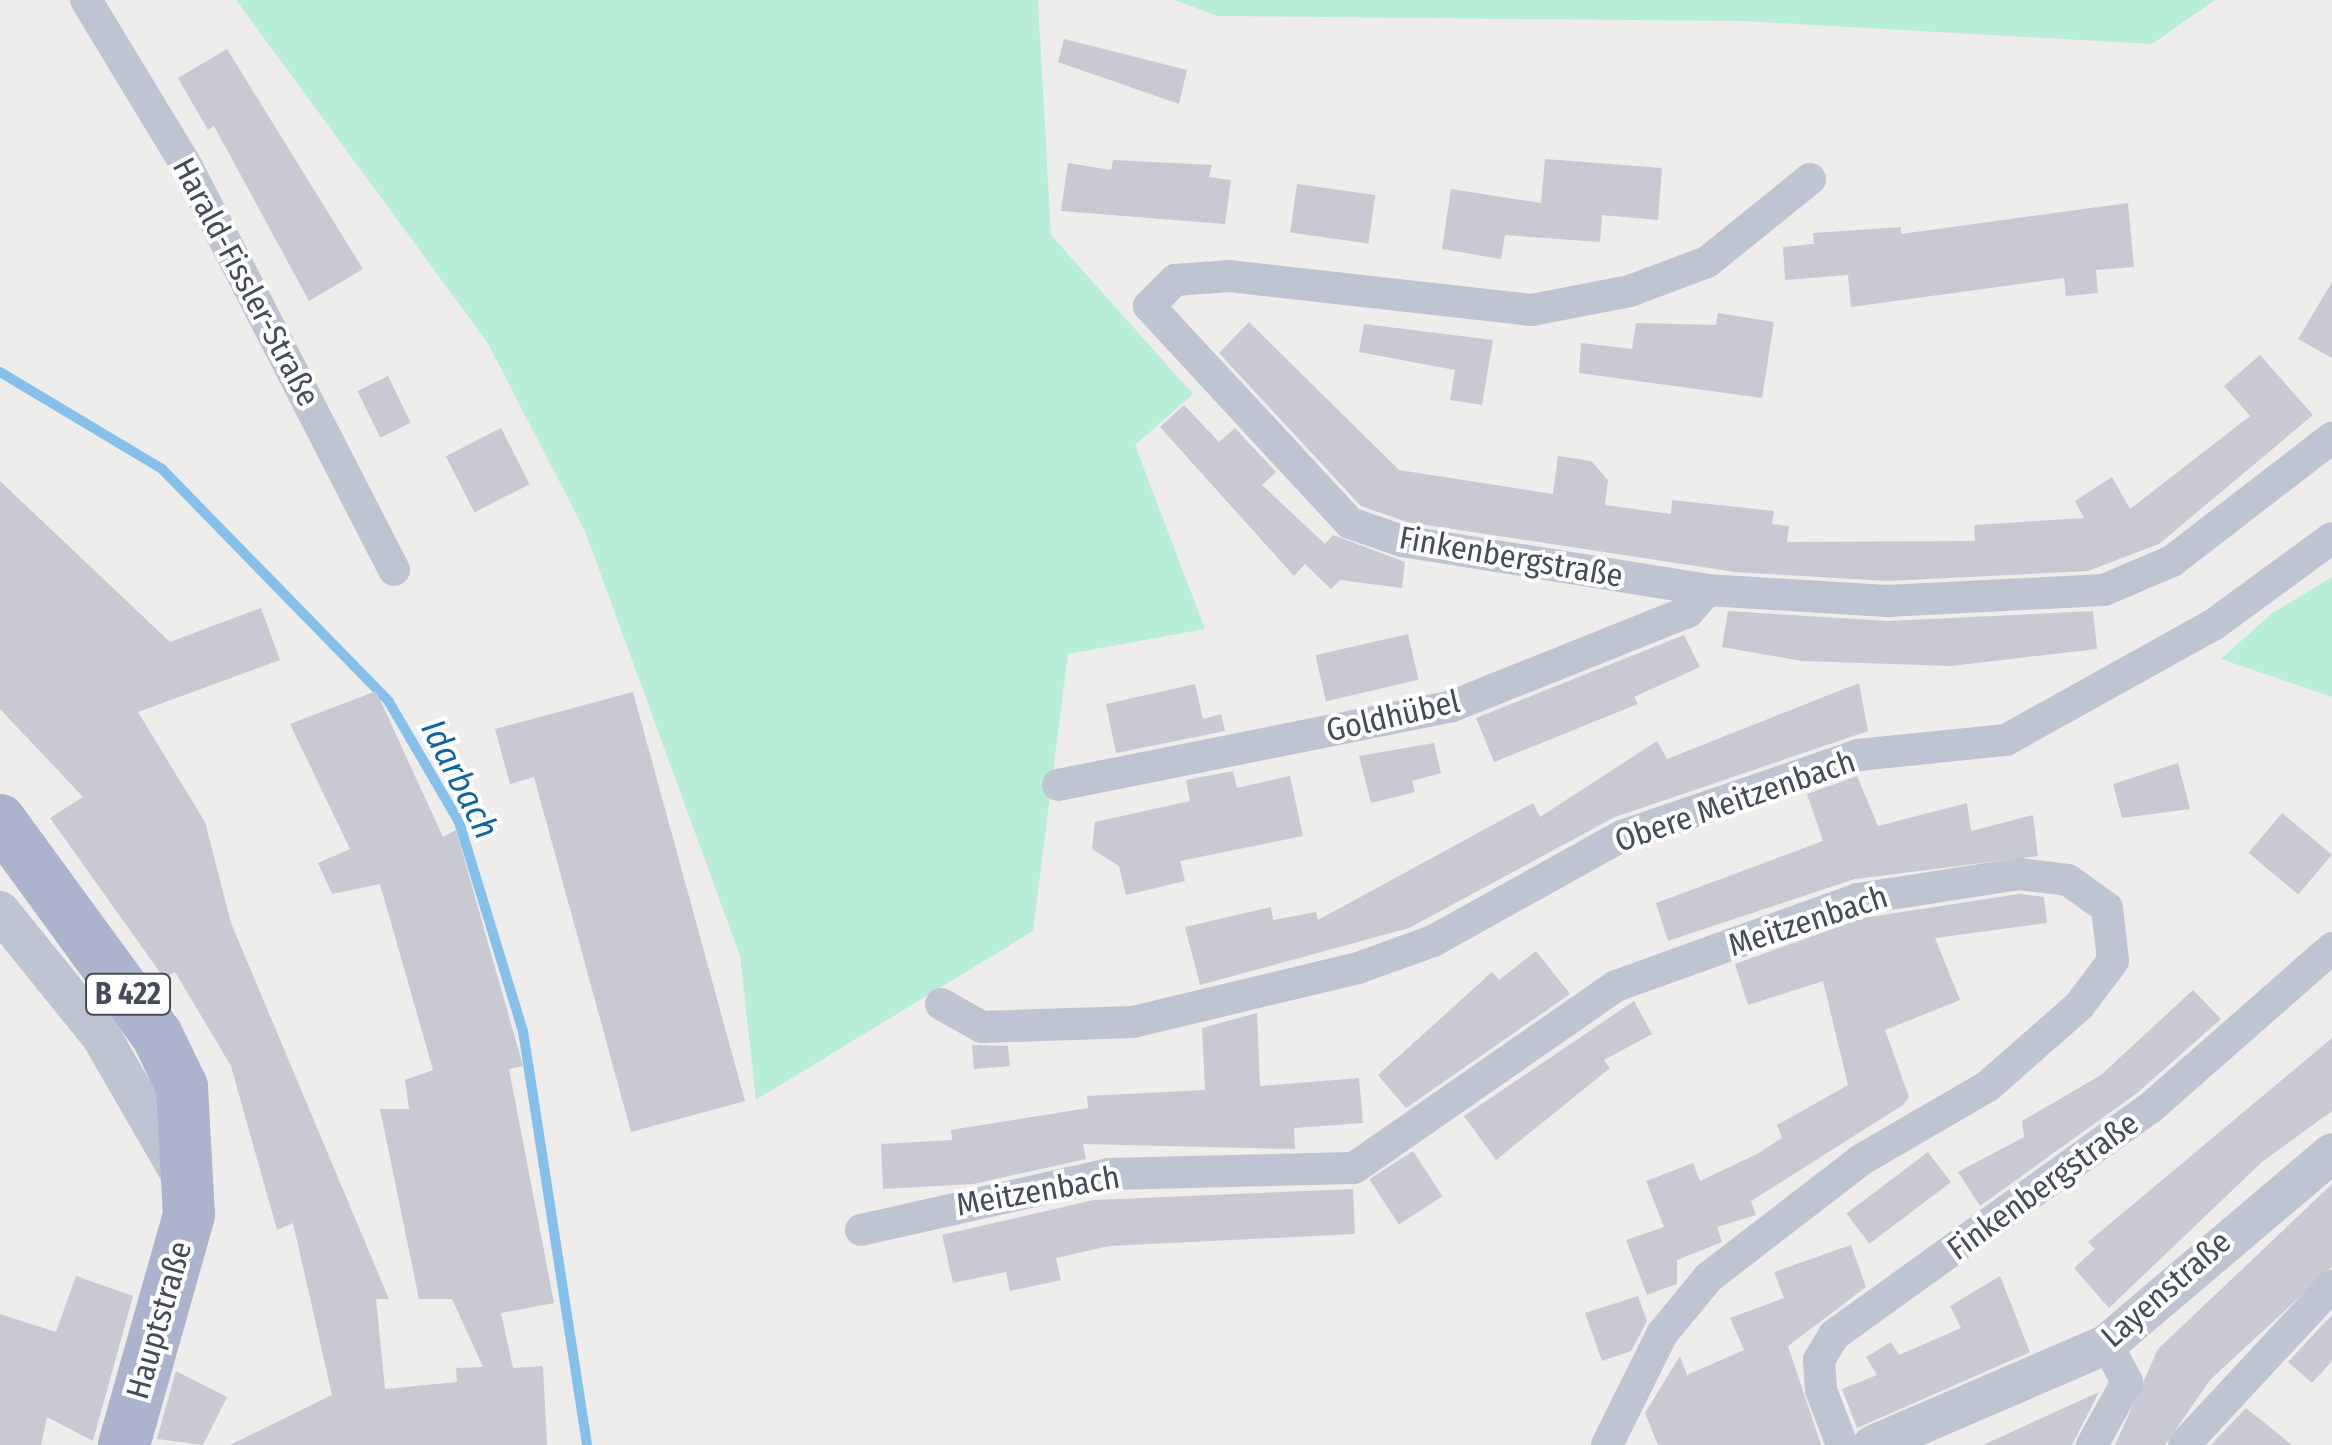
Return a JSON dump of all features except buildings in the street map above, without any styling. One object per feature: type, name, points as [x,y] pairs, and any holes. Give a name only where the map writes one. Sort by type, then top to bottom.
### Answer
[{"type":"main road","name":"B 422","points":[[0,820],[166,1052],[182,1087],[192,1195]]},
{"type":"main road","name":"Hauptstraße","points":[[124,1445],[192,1195]]},
{"type":"street","name":"Harald-Fissler-Straße","points":[[86,0],[187,167],[394,570]]},
{"type":"street","name":"Finkenbergstraße","points":[[1810,178],[1707,262],[1610,294],[1532,310],[1230,276],[1175,280],[1148,306],[1350,523],[1402,542],[1707,590],[1887,601],[2104,590],[2172,561],[2332,438]]},
{"type":"street","name":"Obere Meitzenbach","points":[[940,1004],[982,1027],[1133,1022],[1358,968],[1433,941],[1622,836],[1858,755],[2006,740],[2213,625],[2332,538]]},
{"type":"street","name":"Goldhübel","points":[[1058,785],[1450,707],[1688,612],[1707,590]]},
{"type":"street","name":"Meitzenbach","points":[[860,1230],[1109,1174],[1354,1168],[1616,986],[1858,899],[2019,874],[2068,880],[2107,908],[2113,961],[2079,1006],[1988,1086],[1860,1160],[1708,1278],[1662,1334],[1607,1445]]},
{"type":"street","points":[[0,911],[121,1065],[192,1195]]},
{"type":"street","name":"Finkenbergstraße","points":[[1842,1445],[1821,1390],[1819,1360],[1834,1335],[2148,1109],[2332,948]]},
{"type":"street","name":"Layenstraße","points":[[1874,1445],[2107,1344],[2332,1153]]},
{"type":"street","points":[[2184,1445],[2332,1286]]},
{"type":"street","points":[[2092,1445],[2127,1382],[2107,1344]]},
{"type":"green space","points":[[236,0],[1038,0],[1051,235],[1193,394],[1135,445],[1205,629],[1068,654],[1033,931],[756,1100],[740,956],[585,531],[487,342]]},
{"type":"green space","points":[[1175,0],[2215,0],[2152,44],[1741,21],[1217,16]]},
{"type":"green space","points":[[2332,577],[2332,697],[2221,659],[2271,614]]},
{"type":"waterway","name":"Idarbach","points":[[0,372],[162,469],[389,702],[459,822],[523,1031],[587,1445]]}]
